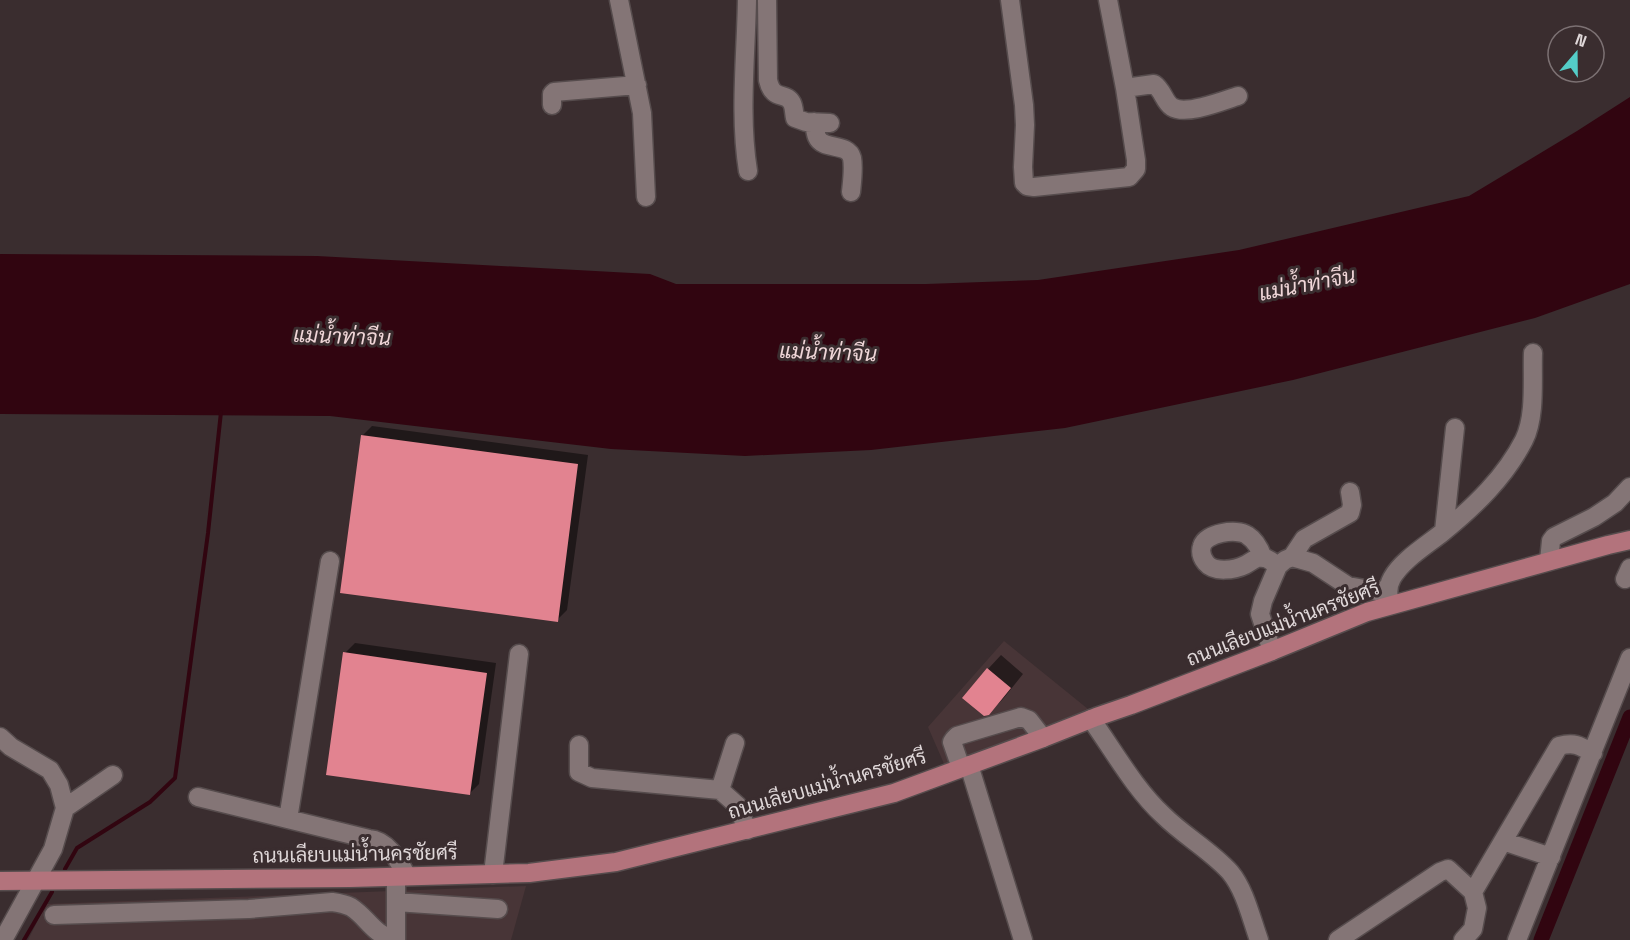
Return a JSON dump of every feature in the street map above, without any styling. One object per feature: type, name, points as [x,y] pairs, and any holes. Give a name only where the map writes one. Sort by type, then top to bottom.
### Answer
[{"type":"main road","name":"ถนนเลียบแม่น้ำนครชัยศรี","points":[[0,881],[402,877],[529,873],[616,862],[894,793],[1272,651],[1367,612],[1388,597],[1549,561],[1630,540]]},
{"type":"street","points":[[619,0],[642,112],[646,197]]},
{"type":"street","points":[[747,0],[743,104],[748,171]]},
{"type":"street","points":[[767,0],[770,90],[792,103],[795,118],[806,122],[822,122],[816,135],[819,140],[849,152],[852,158],[851,192]]},
{"type":"street","points":[[1010,0],[1024,105],[1023,177],[1027,186],[1073,184],[1129,177],[1136,169],[1127,87],[1108,0]]},
{"type":"street","points":[[1127,87],[1154,84],[1159,87],[1170,106],[1180,110],[1192,110],[1238,96]]},
{"type":"street","points":[[552,105],[551,98],[554,92],[637,86]]},
{"type":"street","points":[[1278,560],[1313,563],[1348,586],[1376,591],[1388,597],[1392,578],[1401,566],[1468,511],[1508,466],[1525,438],[1532,411],[1533,353]]},
{"type":"street","points":[[1444,531],[1455,428]]},
{"type":"street","points":[[1549,561],[1551,541],[1554,537],[1594,517],[1615,503],[1630,487]]},
{"type":"street","points":[[1272,651],[1260,614],[1278,560],[1304,539],[1350,513],[1352,505],[1350,492]]},
{"type":"street","points":[[288,819],[330,561]]},
{"type":"street","points":[[494,874],[519,654]]},
{"type":"street","points":[[1517,940],[1630,658]]},
{"type":"street","points":[[1023,940],[965,767],[952,742],[957,736],[1021,717],[1029,720],[1043,738]]},
{"type":"street","points":[[1091,719],[1134,781],[1162,815],[1231,874],[1240,889],[1259,940]]},
{"type":"street","points":[[0,737],[11,747],[50,770],[59,785],[65,808],[53,849],[3,940]]},
{"type":"street","points":[[720,790],[735,743]]},
{"type":"street","points":[[1473,891],[1559,746],[1575,744],[1593,753]]},
{"type":"street","points":[[579,745],[579,772],[592,778],[720,790],[738,806],[747,830]]},
{"type":"street","points":[[65,808],[113,775]]},
{"type":"street","points":[[54,915],[249,909],[332,902],[345,904],[352,908],[382,936],[395,940],[396,902],[402,877],[395,855],[377,839],[369,839],[198,797]]},
{"type":"street","points":[[1503,841],[1551,857]]},
{"type":"street","points":[[1338,940],[1440,872],[1449,869],[1473,891],[1477,908],[1473,929],[1462,940]]},
{"type":"street","points":[[396,902],[498,909]]},
{"type":"shaded area","points":[[1004,641],[1088,709],[945,766],[928,727]]},
{"type":"shaded area","points":[[526,886],[511,940],[28,940],[46,904]]},
{"type":"water","name":"แม่น้ำท่าจีน","points":[[1630,97],[1630,284],[1535,318],[1293,380],[1065,428],[871,450],[745,456],[611,449],[330,416],[0,414],[0,254],[317,256],[650,274],[676,284],[926,284],[1038,280],[1239,250],[1469,196]]},
{"type":"building","points":[[361,435],[578,464],[558,622],[340,593]]},
{"type":"building","points":[[343,652],[487,673],[470,795],[326,775]]},
{"type":"building","points":[[987,668],[1011,688],[989,715],[984,716],[962,698]]},
{"type":"waterway","points":[[65,869],[77,848],[150,802],[175,778],[208,533],[221,412]]},
{"type":"waterway","points":[[1541,940],[1630,717]]},
{"type":"waterway","points":[[24,940],[52,892]]}]
